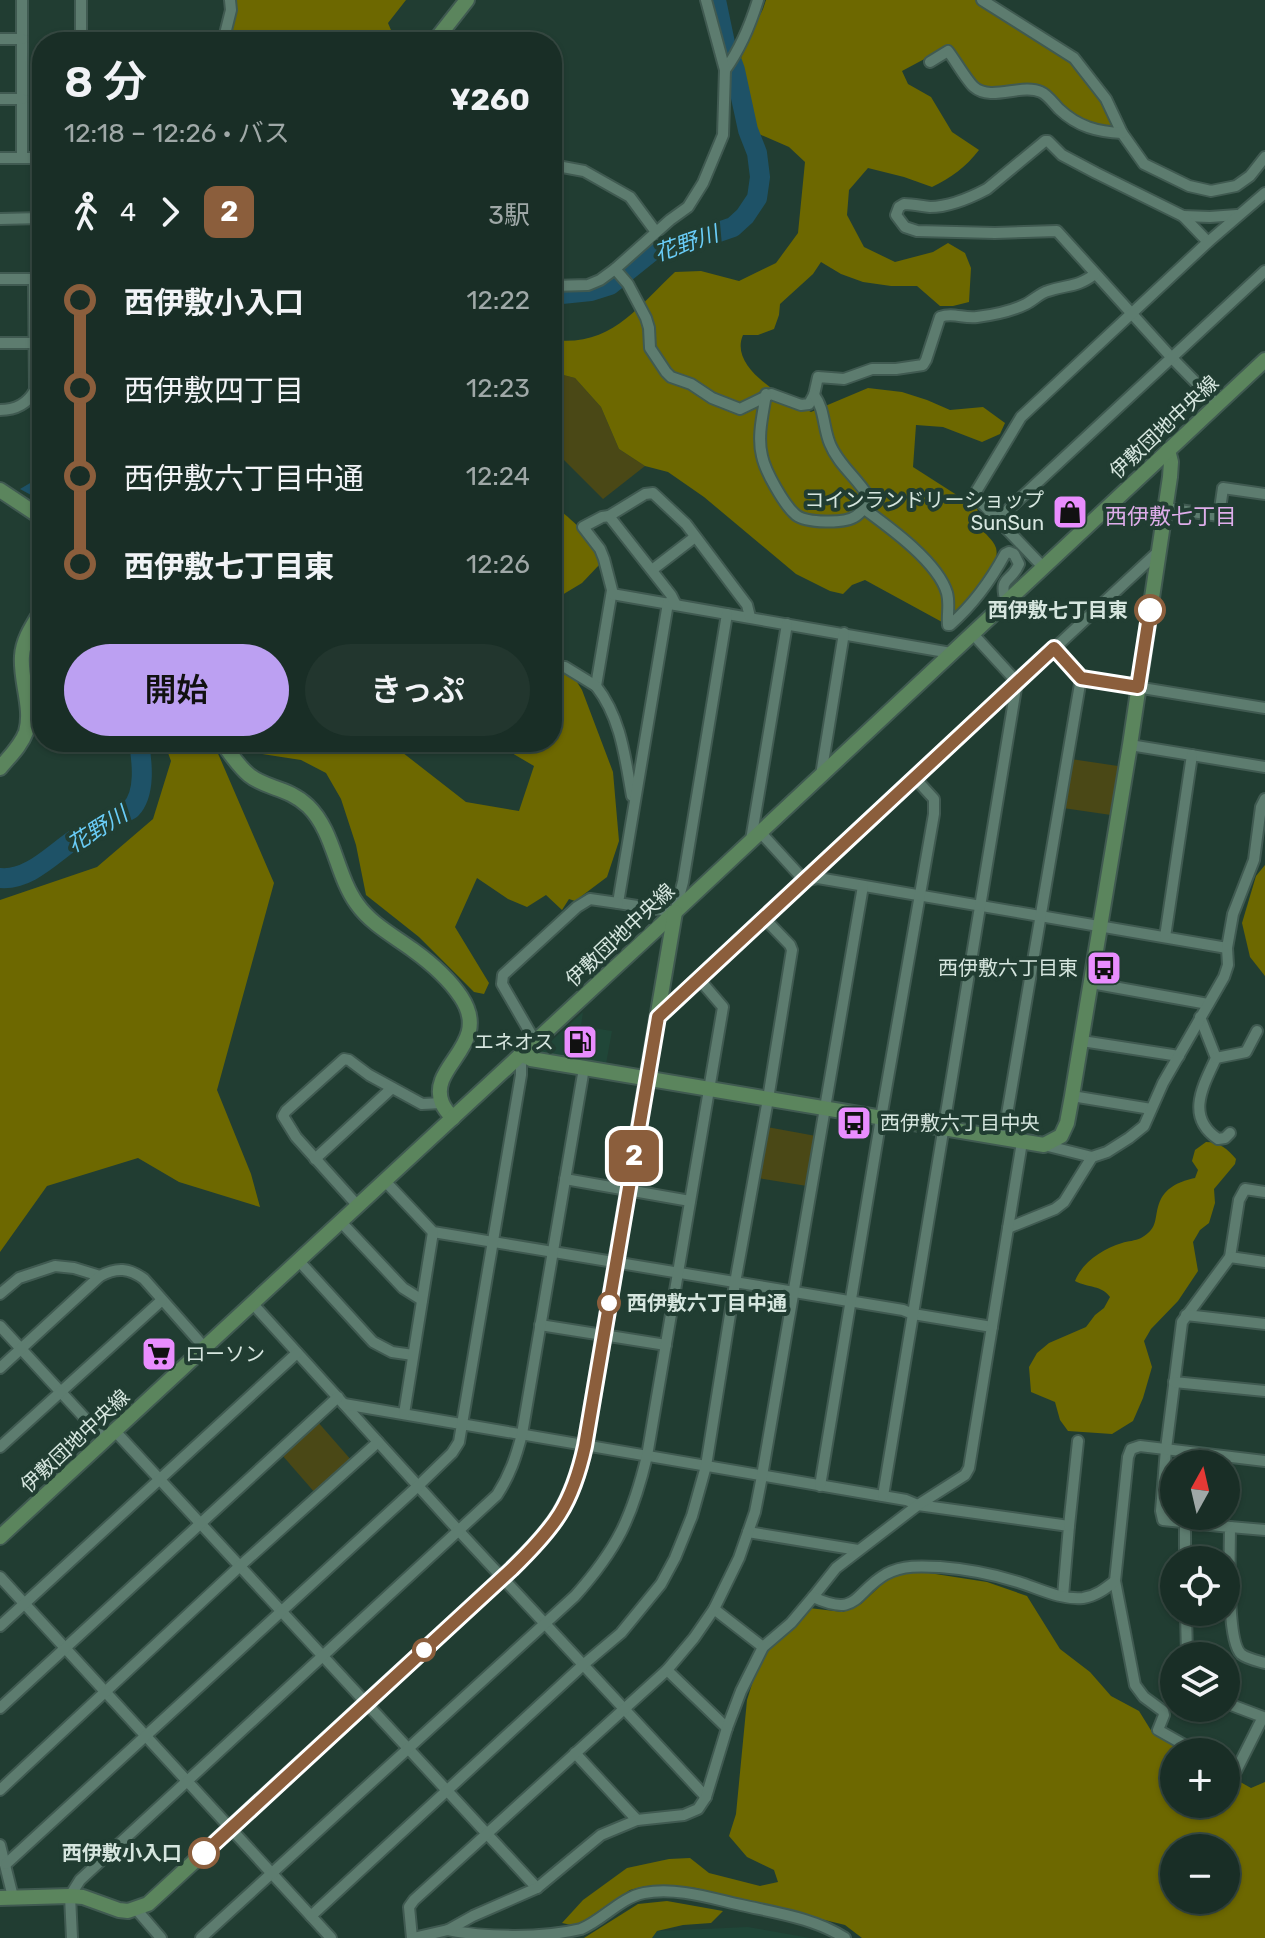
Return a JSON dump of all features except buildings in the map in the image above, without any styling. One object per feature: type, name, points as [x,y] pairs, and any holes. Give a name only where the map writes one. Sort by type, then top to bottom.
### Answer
[{"type":"street","points":[[22,0],[22,158]]},
{"type":"street","points":[[81,0],[81,32]]},
{"type":"street","points":[[226,32],[230,0]]},
{"type":"street","points":[[442,32],[467,0]]},
{"type":"street","points":[[562,286],[588,285],[600,280],[688,207],[703,183],[723,135],[725,70],[706,0]]},
{"type":"street","points":[[725,70],[738,52],[758,0]]},
{"type":"street","points":[[982,0],[1074,58],[1106,99],[1122,133],[1144,164],[1189,186],[1202,190],[1223,190],[1236,186],[1250,176],[1265,157]]},
{"type":"street","points":[[0,39],[22,39]]},
{"type":"street","points":[[930,62],[948,51],[974,89],[1003,93],[1024,89],[1043,93],[1069,119],[1104,132],[1122,133]]},
{"type":"street","points":[[0,99],[22,99]]},
{"type":"street","points":[[1208,242],[1183,216],[1062,155],[1048,141],[987,189],[966,200],[937,206],[904,204],[896,212],[905,227],[917,231],[1057,231],[1217,404]]},
{"type":"street","points":[[0,158],[32,158]]},
{"type":"street","points":[[562,167],[584,171],[630,197],[656,232]]},
{"type":"street","points":[[1043,567],[974,495],[1021,417],[1208,242],[1265,193]]},
{"type":"street","points":[[1183,216],[1238,215]]},
{"type":"street","points":[[0,219],[32,218]]},
{"type":"street","points":[[615,269],[625,280],[646,318],[650,348],[671,377],[691,384],[734,408],[745,407],[766,394],[801,405],[809,404],[818,377],[844,379],[872,369],[923,365],[940,317],[954,314],[978,317],[1012,309],[1048,291],[1083,283],[1095,274]]},
{"type":"street","points":[[997,520],[1265,271]]},
{"type":"street","points":[[0,279],[32,279]]},
{"type":"street","points":[[0,343],[32,343]]},
{"type":"street","name":"伊敷団地中央線","points":[[2,1531],[253,1304],[1265,360]]},
{"type":"street","points":[[766,394],[761,455],[793,512],[806,520],[848,520],[863,508],[868,496],[830,445],[820,405],[814,395]]},
{"type":"street","points":[[0,410],[12,410],[32,395]]},
{"type":"street","points":[[1044,1145],[1061,1136],[1067,1123],[1082,1041],[1166,508],[1171,462],[1168,450]]},
{"type":"street","points":[[1166,508],[1219,516],[1223,488],[1265,494]]},
{"type":"street","points":[[0,490],[32,511]]},
{"type":"street","points":[[596,686],[612,594],[600,549],[583,527],[609,516],[645,494],[653,493],[686,524],[747,605],[750,617]]},
{"type":"street","points":[[863,508],[917,551],[944,585],[949,600],[948,625],[974,603],[1009,552],[1014,554],[1019,564],[1004,583],[1002,589],[1006,602]]},
{"type":"street","points":[[609,516],[652,570],[672,604],[618,903]]},
{"type":"street","points":[[652,570],[695,537]]},
{"type":"street","points":[[658,1017],[1159,551]]},
{"type":"street","points":[[612,594],[951,653]]},
{"type":"street","points":[[0,1845],[6,1864],[6,1898],[83,1897],[128,1911],[148,1904],[502,1578],[553,1525],[566,1504],[585,1446],[727,614]]},
{"type":"street","points":[[787,624],[755,836],[804,880]]},
{"type":"street","points":[[0,768],[18,746],[28,723],[21,658],[32,626]]},
{"type":"street","points":[[821,775],[844,633]]},
{"type":"street","points":[[972,633],[1017,682]]},
{"type":"street","points":[[1054,648],[1081,678],[1265,708]]},
{"type":"street","points":[[562,667],[596,686],[607,699],[617,722],[634,804]]},
{"type":"street","points":[[1003,1138],[1081,678]]},
{"type":"street","points":[[883,1496],[1017,682]]},
{"type":"street","points":[[1130,745],[1265,767]]},
{"type":"street","points":[[230,752],[249,776],[296,795],[310,808],[326,834],[355,902],[377,925],[433,966],[466,1005],[470,1025],[467,1037],[459,1055],[445,1072],[439,1091],[442,1103],[453,1118]]},
{"type":"street","points":[[1165,937],[1192,755]]},
{"type":"street","points":[[820,1486],[934,814],[934,799],[914,777]]},
{"type":"street","points":[[6,1864],[418,1486],[459,1442],[521,1075],[521,1054],[531,1059],[709,1090],[1044,1145],[1092,1157],[1107,1152],[1144,1126],[1224,977],[1233,914],[1254,860],[1261,807],[1265,799]]},
{"type":"street","points":[[804,880],[818,878],[1227,948]]},
{"type":"street","points":[[863,886],[762,1476],[755,1512],[739,1558],[714,1609],[667,1670],[409,1907],[412,1938],[448,1930],[537,1888],[601,1835],[637,1820],[692,1813],[698,1809],[706,1797],[741,1691],[763,1647],[791,1623],[830,1573],[918,1505],[965,1475],[969,1468],[1022,1142]]},
{"type":"street","points":[[535,1041],[502,984],[503,975],[577,907],[590,899],[675,912]]},
{"type":"street","points":[[311,1916],[621,1633],[661,1584],[675,1558],[692,1516],[706,1466],[792,950],[764,918]]},
{"type":"street","points":[[201,1938],[575,1596],[597,1571],[626,1523],[647,1456],[723,1007],[699,979]]},
{"type":"street","points":[[1091,983],[1208,1004]]},
{"type":"street","points":[[1200,1017],[1216,1058],[1201,1089],[1199,1107],[1202,1119],[1210,1133],[1218,1139],[1230,1133]]},
{"type":"street","points":[[1216,1058],[1246,1052],[1257,1031]]},
{"type":"street","points":[[1082,1041],[1179,1056]]},
{"type":"street","points":[[358,1206],[296,1137],[283,1116],[344,1059],[422,1104],[442,1103]]},
{"type":"street","points":[[72,1938],[70,1896],[80,1880],[497,1495],[502,1487],[516,1460],[522,1434],[584,1068]]},
{"type":"street","points":[[315,1159],[392,1088]]},
{"type":"street","points":[[1072,1096],[1151,1109]]},
{"type":"street","points":[[1008,1228],[1055,1209],[1064,1202],[1092,1157]]},
{"type":"street","points":[[565,1179],[690,1201]]},
{"type":"street","points":[[385,1181],[433,1232],[992,1327]]},
{"type":"street","points":[[1166,1449],[1182,1322],[1230,1257],[1239,1200],[1245,1189],[1265,1192]]},
{"type":"street","points":[[341,1222],[403,1288],[422,1300]]},
{"type":"street","points":[[404,1414],[433,1232]]},
{"type":"street","points":[[1230,1257],[1265,1262]]},
{"type":"street","points":[[299,1261],[373,1342],[392,1352],[413,1355]]},
{"type":"street","points":[[0,1294],[19,1278],[55,1266],[100,1276]]},
{"type":"street","points":[[0,1368],[100,1276],[111,1270],[134,1272],[144,1279],[205,1348]]},
{"type":"street","points":[[0,1447],[162,1300]]},
{"type":"street","points":[[253,1304],[706,1797]]},
{"type":"street","points":[[1186,1315],[1265,1324]]},
{"type":"street","points":[[540,1325],[666,1345]]},
{"type":"street","points":[[0,1326],[61,1391],[160,1479],[537,1888]]},
{"type":"street","points":[[0,1626],[297,1353]]},
{"type":"street","points":[[1174,1382],[1265,1391]]},
{"type":"street","points":[[341,1401],[463,1425],[906,1500],[918,1505],[1069,1526]]},
{"type":"street","points":[[0,1708],[201,1523],[341,1401]]},
{"type":"street","points":[[1063,1596],[1078,1441]]},
{"type":"street","points":[[0,1790],[378,1442]]},
{"type":"street","points":[[1172,1738],[1158,1730],[1163,1711],[1144,1697],[1135,1685],[1115,1581],[1128,1457],[1131,1449],[1140,1446],[1265,1461]]},
{"type":"street","points":[[1240,1528],[1265,1530]]},
{"type":"street","points":[[1230,1530],[1234,1642],[1241,1654],[1265,1663]]},
{"type":"street","points":[[748,1532],[858,1550]]},
{"type":"street","points":[[813,1597],[835,1605],[851,1604],[889,1572],[921,1566],[989,1574],[1063,1596],[1081,1598],[1098,1594],[1115,1581]]},
{"type":"street","points":[[0,1577],[331,1938]]},
{"type":"street","points":[[714,1609],[763,1647]]},
{"type":"street","points":[[667,1670],[727,1728]]},
{"type":"street","points":[[1240,1708],[1263,1717],[1240,1763]]},
{"type":"street","points":[[575,1753],[637,1820]]},
{"type":"street","points":[[448,1930],[486,1937],[557,1936],[580,1930],[632,1896],[659,1891],[693,1894],[800,1918],[820,1924],[845,1938]]},
{"type":"street","points":[[136,1909],[161,1938]]},
{"type":"shaded area","points":[[235,0],[406,0],[388,23],[392,32],[231,32]]},
{"type":"shaded area","points":[[766,0],[976,0],[1069,60],[1097,91],[1115,126],[1096,127],[1086,123],[1044,90],[1002,91],[978,85],[945,48],[902,71],[908,84],[931,97],[952,132],[979,150],[958,172],[932,187],[868,168],[849,190],[847,215],[864,247],[895,262],[933,252],[948,243],[965,253],[971,268],[969,302],[940,306],[917,286],[863,282],[821,262],[813,274],[780,304],[774,329],[758,335],[743,335],[741,348],[744,360],[752,371],[775,391],[811,412],[868,388],[902,392],[950,410],[983,407],[1005,423],[1000,434],[982,442],[943,427],[916,425],[913,467],[963,499],[976,502],[981,527],[996,548],[993,569],[979,591],[960,611],[942,622],[865,580],[852,585],[843,594],[796,574],[704,497],[668,472],[645,466],[619,449],[601,407],[575,378],[562,375],[562,340],[573,341],[607,331],[635,311],[675,272],[701,271],[739,281],[776,263],[798,233],[805,162],[789,147],[752,131],[736,97],[738,67]]},
{"type":"shaded area","points":[[562,375],[575,378],[601,407],[619,449],[645,466],[603,499],[563,459]]},
{"type":"shaded area","points":[[562,513],[588,538],[598,555],[600,564],[582,583],[562,595]]},
{"type":"shaded area","points":[[562,671],[570,671],[582,690],[613,772],[619,841],[607,877],[575,901],[569,899],[562,910],[546,895],[527,907],[508,899],[477,878],[455,927],[489,983],[484,994],[474,992],[419,937],[366,895],[356,845],[341,799],[326,773],[301,760],[249,752],[402,752],[466,802],[519,811],[534,766],[510,752],[562,752]]},
{"type":"shaded area","points":[[168,752],[217,752],[274,883],[217,1090],[251,1174],[260,1207],[179,1182],[138,1158],[47,1186],[0,1252],[0,900],[97,867],[153,819],[171,761]]},
{"type":"shaded area","points":[[1071,759],[1118,766],[1111,815],[1063,808]]},
{"type":"shaded area","points":[[1265,865],[1265,976],[1250,957],[1242,923],[1256,876]]},
{"type":"shaded area","name":"エネオス","points":[[583,1012],[581,1026],[612,1031],[606,1064],[538,1053]]},
{"type":"shaded area","points":[[767,1127],[816,1136],[807,1186],[758,1178]]},
{"type":"shaded area","points":[[1206,1142],[1226,1149],[1236,1159],[1235,1164],[1214,1189],[1215,1203],[1209,1223],[1193,1242],[1198,1271],[1178,1301],[1151,1329],[1144,1341],[1152,1367],[1133,1421],[1112,1434],[1068,1431],[1060,1420],[1055,1402],[1031,1392],[1029,1367],[1037,1353],[1049,1343],[1086,1327],[1104,1308],[1110,1297],[1099,1289],[1075,1281],[1079,1274],[1101,1252],[1141,1238],[1151,1230],[1166,1192],[1195,1178],[1198,1170],[1192,1161],[1195,1150]]},
{"type":"shaded area","points":[[317,1421],[352,1461],[316,1494],[282,1455]]},
{"type":"shaded area","points":[[913,1572],[987,1582],[1027,1596],[1060,1649],[1090,1672],[1111,1696],[1139,1711],[1152,1732],[1162,1738],[1160,1738],[1160,1818],[1240,1818],[1240,1782],[1251,1788],[1265,1782],[1265,1938],[862,1938],[845,1925],[696,1888],[670,1885],[630,1890],[576,1926],[562,1923],[583,1900],[627,1868],[669,1859],[690,1858],[709,1873],[760,1886],[778,1882],[774,1870],[747,1857],[729,1836],[736,1814],[747,1700],[757,1668],[771,1646],[809,1608],[843,1612],[861,1604],[893,1574]]},
{"type":"shaded area","points":[[667,1901],[723,1911],[711,1923],[657,1931],[652,1938],[584,1938],[638,1904]]},
{"type":"shaded area","points":[[748,1927],[810,1938],[652,1938],[657,1931]]},
{"type":"water","points":[[32,482],[32,496],[20,489]]},
{"type":"waterway","name":"花野川","points":[[562,294],[591,291],[610,285],[656,248],[678,246],[733,227],[757,198],[760,177],[757,153],[748,130],[716,0]]},
{"type":"waterway","name":"花野川","points":[[0,878],[11,878],[33,870],[81,835],[131,809],[141,786],[140,752]]},
{"type":"bus line","name":"2","points":[[204,1853],[512,1569],[553,1525],[566,1504],[585,1446],[658,1017],[1054,648],[1081,678],[1138,687],[1150,610]]},
{"type":"place","name":"コインランドリーショップ SunSun","points":[[1070,512]]},
{"type":"place","name":"西伊敷七丁目東","points":[[1150,610]]},
{"type":"place","name":"西伊敷六丁目東","points":[[1104,968]]},
{"type":"place","name":"エネオス","points":[[580,1042]]},
{"type":"place","name":"西伊敷六丁目中央","points":[[854,1123]]},
{"type":"place","name":"西伊敷六丁目中通","points":[[609,1303]]},
{"type":"place","name":"ローソン","points":[[159,1354]]},
{"type":"place","name":"西伊敷小入口","points":[[204,1853]]},
{"type":"district","name":"西伊敷七丁目","points":[[1171,516]]}]
